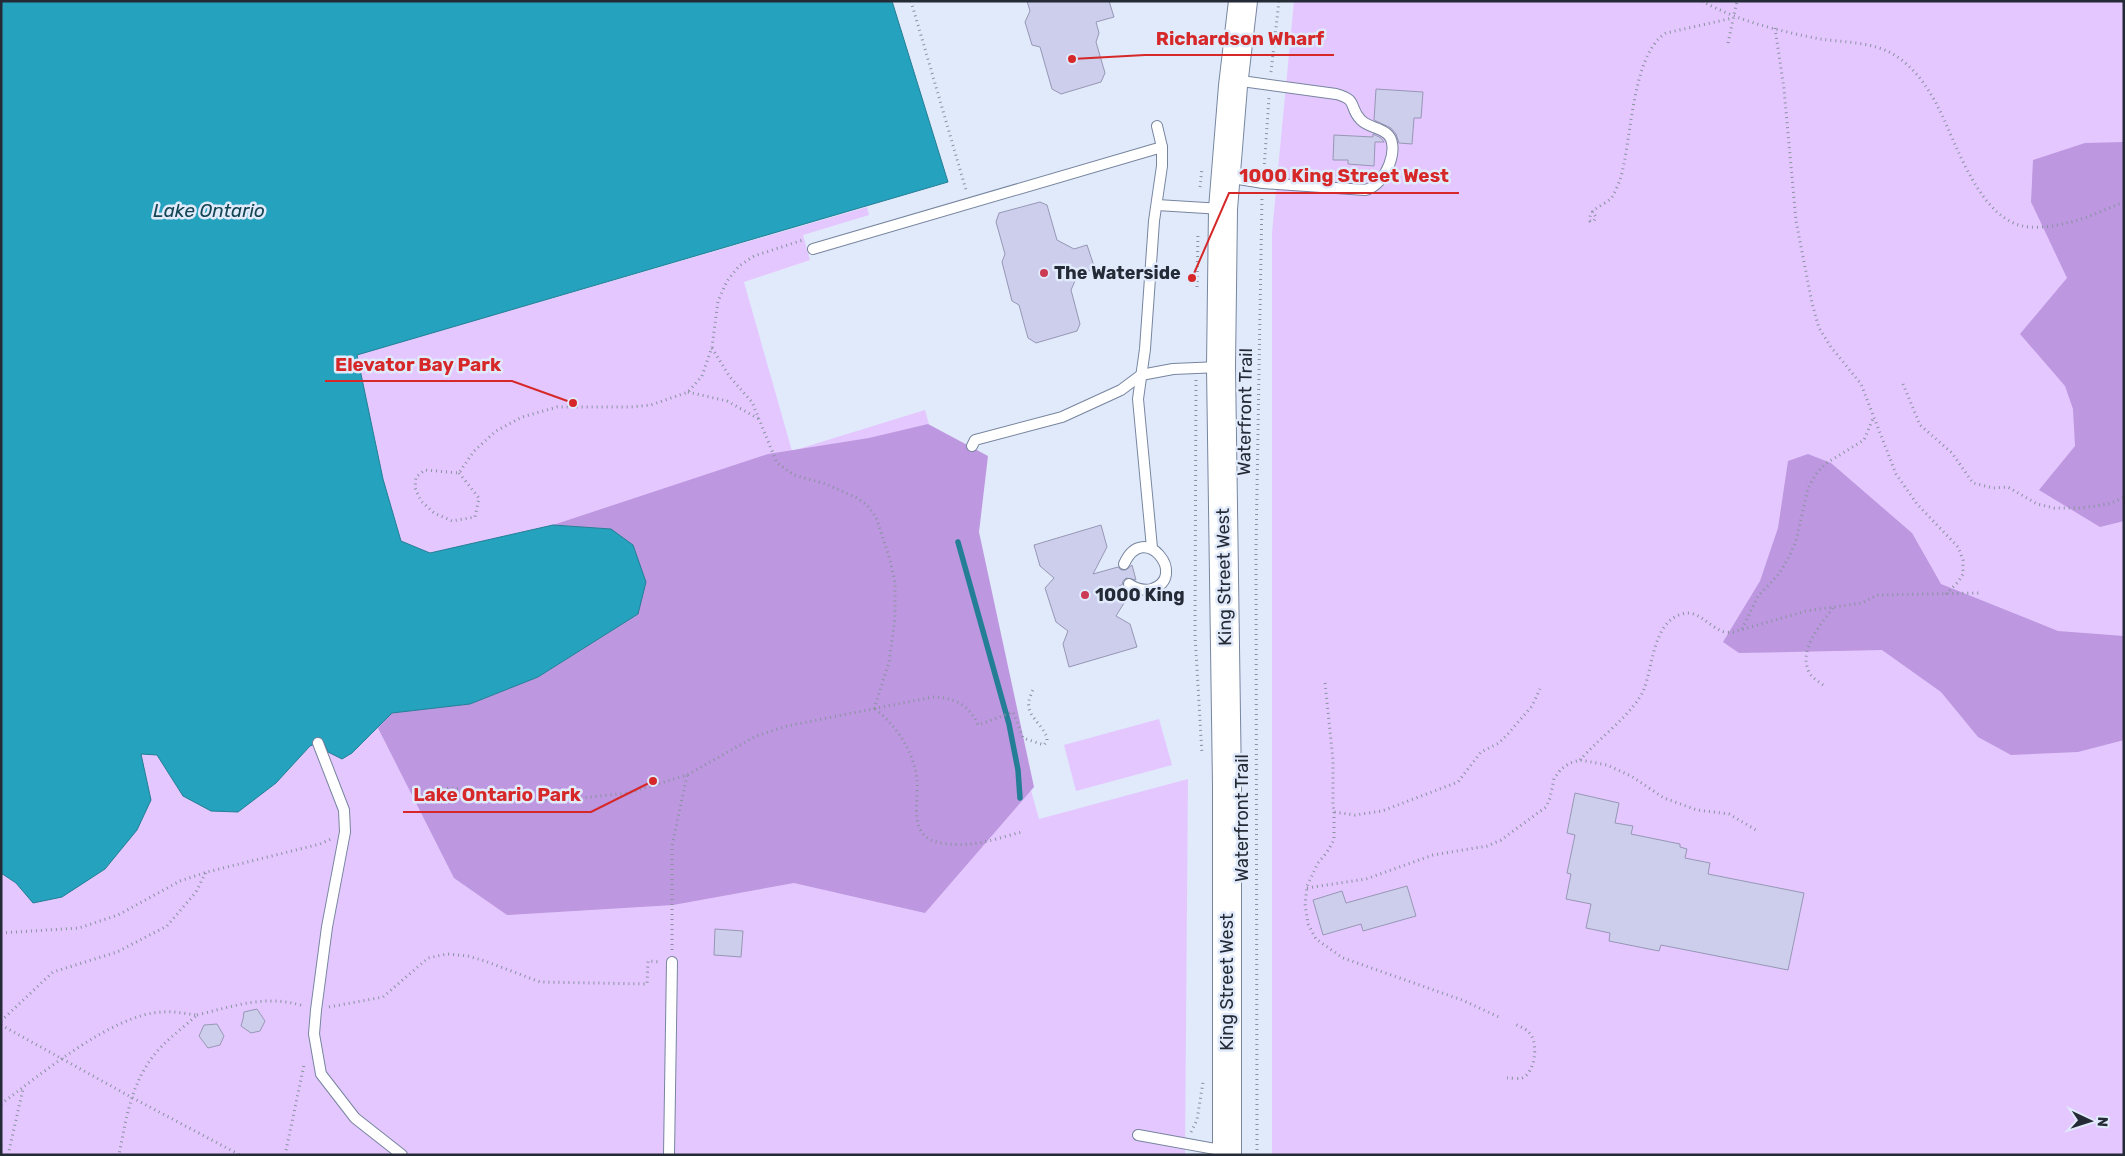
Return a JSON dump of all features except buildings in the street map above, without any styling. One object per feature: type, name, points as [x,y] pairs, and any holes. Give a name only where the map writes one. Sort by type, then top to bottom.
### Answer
[{"type":"main road","name":"King Street West","points":[[1227,1153],[1227,796],[1221,367],[1223,209],[1243,1]]},
{"type":"lane","points":[[1226,177],[1263,183],[1356,190],[1371,189],[1384,178],[1389,167],[1391,152],[1390,138],[1386,133],[1366,124],[1359,118],[1351,100],[1348,98],[1336,94],[1234,80]]},
{"type":"lane","points":[[1152,548],[1138,399],[1156,205],[1162,166],[1162,147],[1157,126]]},
{"type":"lane","points":[[813,249],[1162,147]]},
{"type":"lane","points":[[1156,205],[1223,209]]},
{"type":"lane","points":[[972,446],[975,440],[1062,416],[1120,390],[1141,375],[1173,368],[1221,367]]},
{"type":"lane","points":[[1124,564],[1131,552],[1138,548],[1152,548],[1158,552],[1165,563],[1164,577],[1156,587],[1142,590],[1129,584]]},
{"type":"lane","points":[[318,743],[344,810],[345,832],[327,927],[316,1010],[314,1034],[321,1074],[355,1118],[402,1155]]},
{"type":"lane","points":[[669,1155],[672,962]]},
{"type":"lane","points":[[1138,1135],[1227,1153]]},
{"type":"path","points":[[911,1],[966,190],[957,193]]},
{"type":"path","name":"Waterfront Trail","points":[[1257,1155],[1256,559],[1263,183],[1270,84],[1279,1]]},
{"type":"path","points":[[1702,1],[1734,17],[1806,36],[1866,46],[1889,52],[1906,62],[1920,78],[1934,101],[1982,196],[1998,214],[2015,223],[2029,227],[2068,223],[2124,202]]},
{"type":"path","points":[[1728,43],[1737,1]]},
{"type":"path","points":[[1592,211],[1612,197],[1620,181],[1641,74],[1653,46],[1660,36],[1734,17]]},
{"type":"path","points":[[1775,28],[1784,89],[1796,221],[1812,303],[1819,328],[1861,384],[1874,415],[1881,440],[1896,474],[1918,504],[1958,546],[1963,560],[1963,574],[1958,582],[1945,594]]},
{"type":"path","points":[[459,473],[474,451],[496,431],[522,416],[557,407],[631,407],[651,405],[688,392],[702,376],[712,347],[718,301],[727,281],[739,266],[754,256],[809,238]]},
{"type":"path","points":[[712,347],[730,377],[752,402],[777,463],[794,475],[826,484],[857,498],[867,505],[876,517],[882,531],[895,582],[895,618],[889,662],[874,709]]},
{"type":"path","points":[[1903,384],[1920,425],[1952,454],[1973,483],[1988,487],[2008,487],[2037,504],[2054,508],[2096,506],[2112,503],[2124,497]]},
{"type":"path","points":[[688,392],[728,401],[759,419]]},
{"type":"path","points":[[1742,629],[1758,596],[1779,574],[1790,558],[1796,541],[1808,488],[1816,474],[1825,464],[1864,440],[1874,415]]},
{"type":"path","points":[[424,470],[459,473],[479,498],[479,507],[475,517],[452,521],[434,513],[421,502],[415,488],[416,477],[424,470]]},
{"type":"path","points":[[1580,760],[1626,713],[1643,691],[1662,629],[1671,620],[1682,614],[1691,613],[1723,632],[1742,629],[1783,616],[1862,603],[1878,595],[1979,593]]},
{"type":"path","points":[[1823,685],[1808,671],[1806,661],[1813,636],[1833,608]]},
{"type":"path","points":[[1325,683],[1333,760],[1334,840],[1310,876],[1305,904],[1308,924],[1316,939],[1343,958],[1462,1000],[1501,1018]]},
{"type":"path","points":[[442,788],[474,789],[511,798],[553,801],[628,793],[687,774],[756,736],[787,726],[923,698],[943,697],[953,700],[968,708],[978,725],[1012,712],[1023,738],[1040,745],[1046,743],[1048,739],[1028,709],[1029,696],[1034,688]]},
{"type":"path","points":[[1334,812],[1355,815],[1382,811],[1458,782],[1481,752],[1499,743],[1507,735],[1532,706],[1540,689]]},
{"type":"path","points":[[874,709],[891,724],[910,752],[917,780],[918,822],[925,836],[940,843],[970,844],[1022,832]]},
{"type":"path","points":[[1307,888],[1366,879],[1433,856],[1487,846],[1501,840],[1546,807],[1557,774],[1570,763],[1580,760],[1607,765],[1631,776],[1664,798],[1697,810],[1729,814],[1746,822],[1756,830]]},
{"type":"path","points":[[1,1104],[63,1059],[119,1022],[162,1011],[197,1015],[264,1000],[290,1002],[316,1010],[383,998],[428,958],[448,954],[477,959],[540,982],[647,984],[648,962],[672,962],[672,846],[687,774]]},
{"type":"path","points":[[1,933],[79,928],[118,915],[180,880],[320,844],[345,832]]},
{"type":"path","points":[[1,1021],[53,972],[117,952],[167,926],[196,892],[207,872]]},
{"type":"path","points":[[119,1155],[131,1097],[140,1078],[162,1046],[197,1015]]},
{"type":"path","points":[[1506,1078],[1523,1077],[1529,1073],[1535,1050],[1533,1037],[1527,1030],[1515,1024]]},
{"type":"path","points":[[1,1025],[240,1155]]},
{"type":"path","points":[[285,1155],[305,1060],[316,1042]]},
{"type":"path","points":[[8,1155],[23,1088]]},
{"type":"shaded area","points":[[1294,1],[2124,1],[2124,1155],[1272,1155],[1272,233]]},
{"type":"shaded area","points":[[2124,142],[2124,521],[2100,527],[2039,490],[2075,446],[2073,409],[2065,386],[2020,334],[2067,278],[2031,202],[2033,160],[2085,143]]},
{"type":"shaded area","points":[[867,207],[869,215],[803,235],[810,260],[744,282],[792,451],[925,410],[1039,819],[1188,779],[1185,1155],[1,1155],[1,873],[16,883],[34,903],[141,754],[157,754],[183,796],[276,783],[310,746],[323,741],[342,759],[352,753],[392,713],[470,704],[538,677],[638,614],[646,582],[633,545],[553,525],[430,553],[401,541],[383,479],[357,355]]},
{"type":"shaded area","points":[[928,424],[988,456],[979,532],[1034,787],[925,913],[794,883],[673,905],[507,915],[454,878],[378,728],[392,713],[470,704],[538,677],[638,614],[611,529],[553,525],[768,454],[869,438]]},
{"type":"shaded area","points":[[1808,454],[1831,463],[1912,533],[1941,584],[2058,631],[2124,636],[2124,740],[2078,752],[2011,755],[1978,737],[1941,692],[1882,650],[1739,653],[1723,642],[1760,581],[1778,528],[1788,461]]},
{"type":"shaded area","points":[[1159,719],[1172,765],[1076,791],[1064,745]]},
{"type":"water","name":"Lake Ontario","points":[[1,1],[892,1],[948,182],[357,355],[383,479],[401,541],[430,553],[553,525],[611,529],[633,545],[646,582],[638,614],[538,677],[470,704],[392,713],[352,753],[342,759],[328,752],[323,741],[310,746],[276,783],[238,812],[211,811],[183,796],[157,755],[141,754],[151,800],[137,830],[105,869],[62,897],[33,903],[16,883],[1,873]]},
{"type":"waterway","points":[[958,542],[1009,724],[1018,770],[1020,798]]},
{"type":"place","name":"Richardson Wharf","points":[[1072,59]]},
{"type":"place","name":"The Waterside","points":[[1044,273]]},
{"type":"place","name":"1000 King Street West","points":[[1192,278]]},
{"type":"place","name":"Elevator Bay Park","points":[[573,403]]},
{"type":"place","name":"1000 King","points":[[1085,595]]},
{"type":"place","name":"Lake Ontario Park","points":[[653,781]]}]
